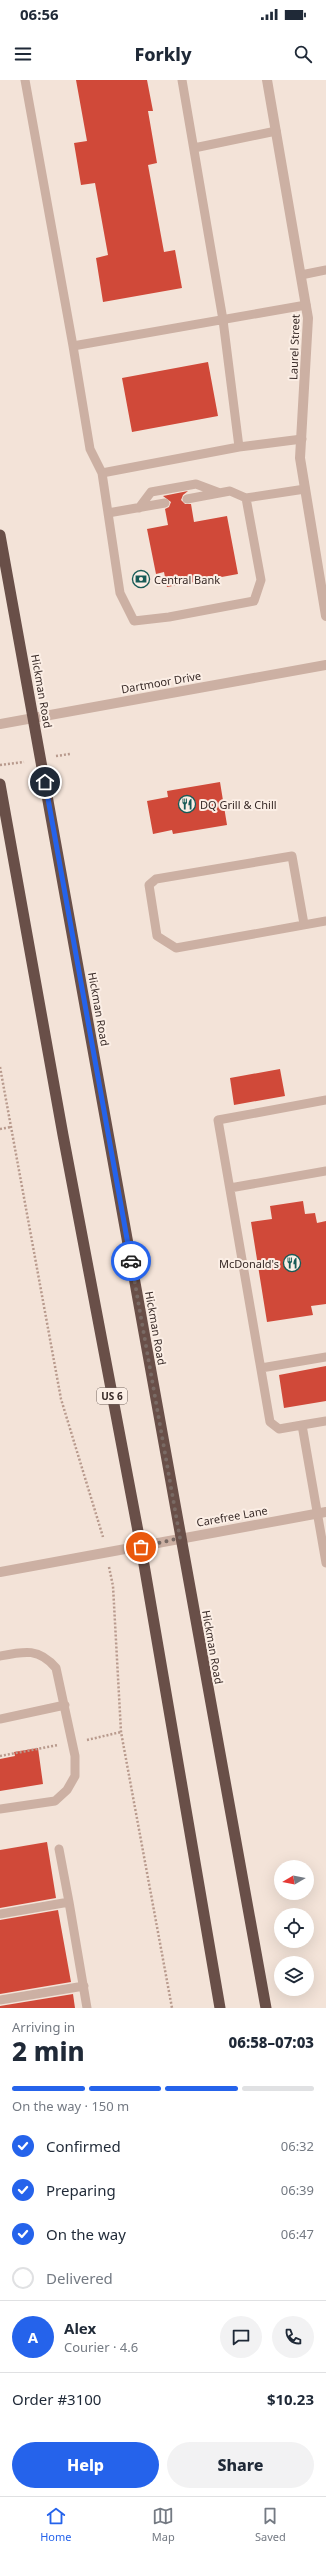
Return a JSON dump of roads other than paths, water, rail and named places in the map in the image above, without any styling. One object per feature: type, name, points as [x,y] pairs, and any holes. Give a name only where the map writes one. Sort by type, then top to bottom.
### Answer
[{"type":"highway","name":"Hickman Road","points":[[0,535],[266,2008]]},
{"type":"highway","name":"US 6","points":[[0,784],[62,1135],[141,1547],[220,2008]]},
{"type":"street","name":"Laurel Street","points":[[267,80],[308,318],[300,458],[324,589],[326,616]]},
{"type":"street","name":"Dartmoor Drive","points":[[0,724],[326,665]]},
{"type":"street","name":"Carefree Lane","points":[[0,1572],[141,1547],[180,1538],[322,1512]]},
{"type":"lane","points":[[25,80],[90,449],[102,473],[120,593],[134,621],[254,601],[260,580],[246,498]]},
{"type":"lane","points":[[182,80],[223,320],[239,446]]},
{"type":"lane","points":[[194,148],[276,131]]},
{"type":"lane","points":[[301,275],[326,270]]},
{"type":"lane","points":[[73,346],[306,305]]},
{"type":"lane","points":[[102,473],[239,446],[302,439]]},
{"type":"lane","points":[[139,508],[151,492],[196,484],[220,493]]},
{"type":"lane","points":[[187,499],[230,491],[246,498],[305,489]]},
{"type":"lane","points":[[108,513],[165,503]]},
{"type":"lane","points":[[304,924],[292,856],[156,879],[148,885],[157,936],[176,948],[326,921]]},
{"type":"lane","points":[[326,1100],[218,1120],[270,1422],[279,1429],[326,1421]]},
{"type":"lane","points":[[230,1188],[326,1171]]},
{"type":"lane","points":[[261,1368],[326,1357]]},
{"type":"lane","points":[[302,1425],[322,1512],[326,1563]]},
{"type":"lane","points":[[0,1656],[18,1652],[36,1652],[48,1659],[56,1668],[75,1756],[75,1776],[67,1790],[55,1801],[0,1809]]},
{"type":"lane","points":[[0,1719],[65,1705]]},
{"type":"lane","points":[[60,1849],[88,2008]]},
{"type":"lane","points":[[0,1914],[69,1902]]},
{"type":"lane","points":[[0,2000],[84,1986]]},
{"type":"place","name":"Central Bank","points":[[141,579]]},
{"type":"place","name":"DQ Grill & Chill","points":[[187,804]]},
{"type":"place","name":"McDonald's","points":[[292,1263]]}]
